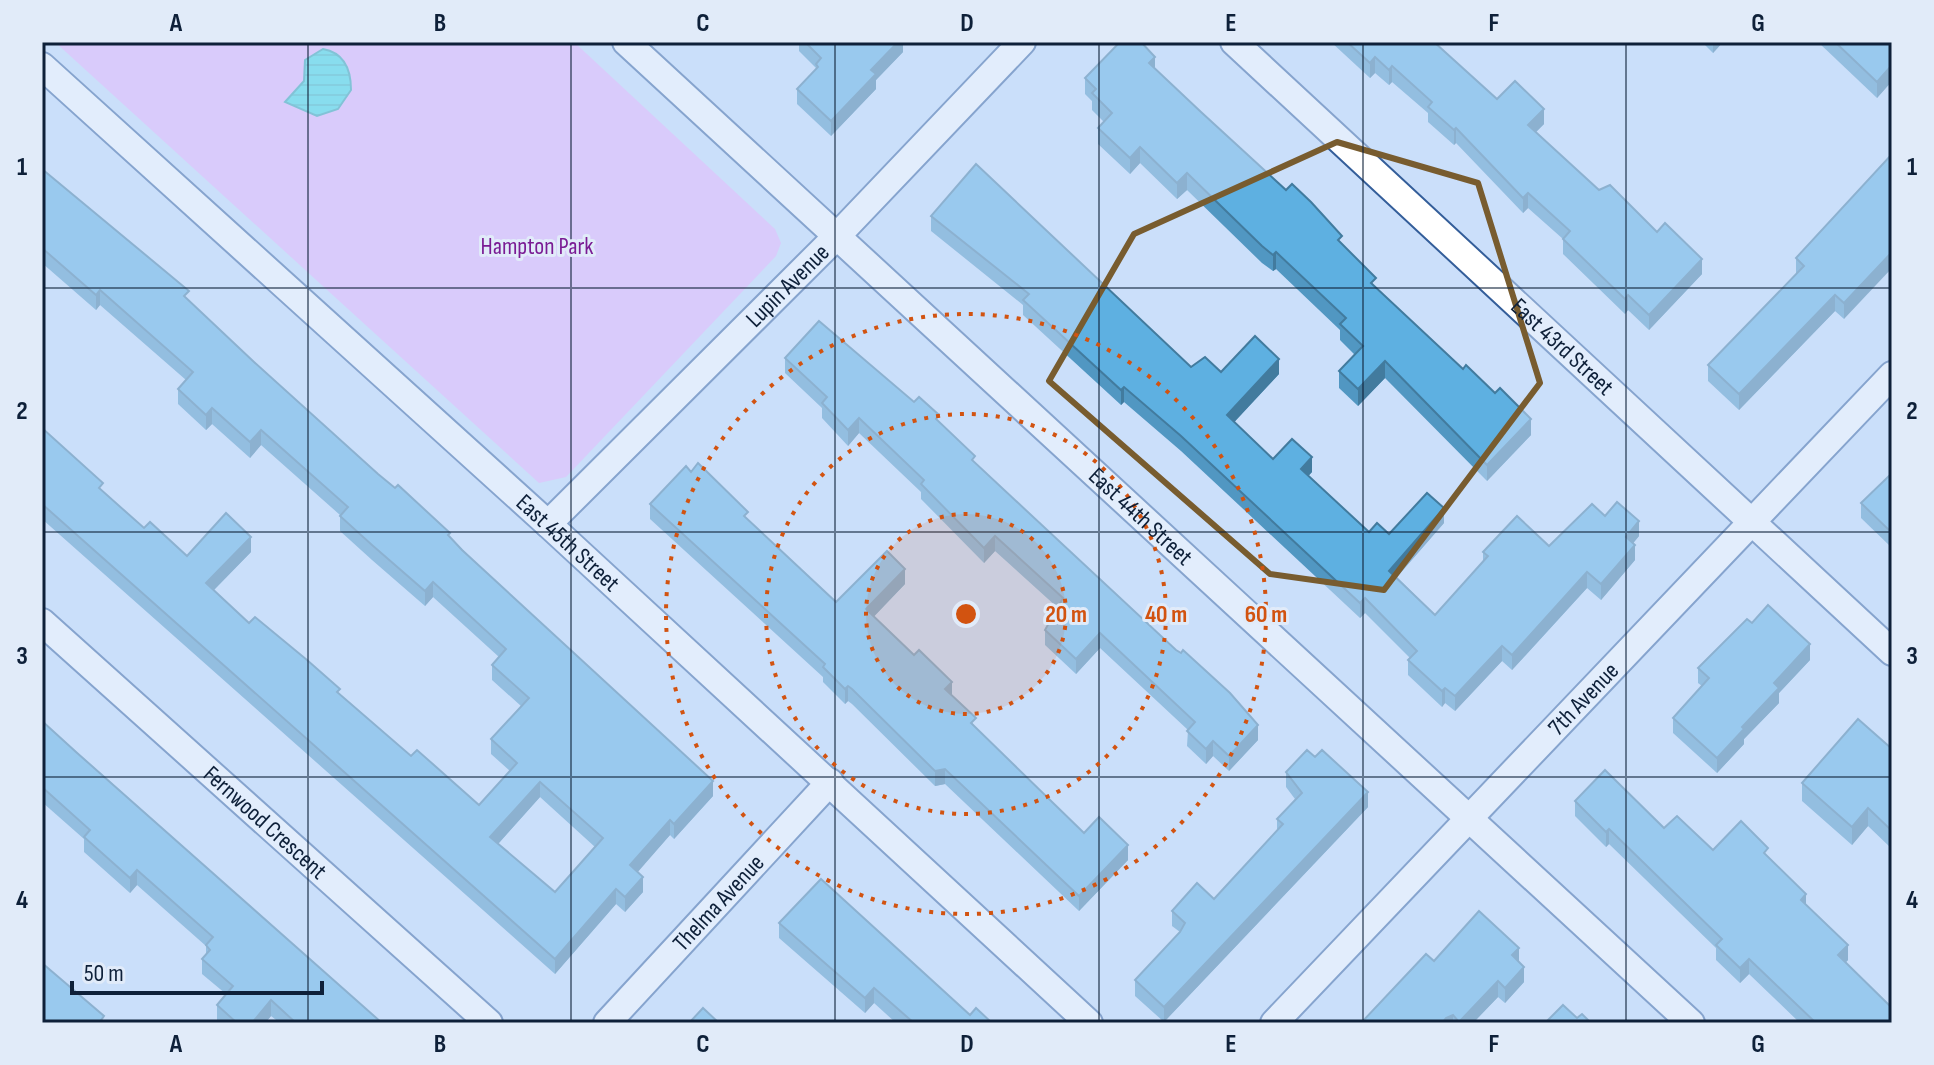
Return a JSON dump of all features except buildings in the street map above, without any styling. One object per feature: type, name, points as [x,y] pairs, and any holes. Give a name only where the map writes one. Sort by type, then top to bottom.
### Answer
[{"type":"street","name":"East 44th Street","points":[[626,42],[1691,1023]]},
{"type":"street","name":"Lupin Avenue","points":[[548,524],[837,236],[1022,42]]},
{"type":"street","name":"East 43rd Street","points":[[1234,42],[1892,652]]},
{"type":"street","name":"East 45th Street","points":[[42,66],[548,524],[1089,1023]]},
{"type":"street","name":"7th Avenue","points":[[1274,1023],[1892,375]]},
{"type":"street","name":"Fernwood Crescent","points":[[42,622],[489,1023]]},
{"type":"street","name":"Thelma Avenue","points":[[607,1023],[830,782]]},
{"type":"highlighted area","points":[[1337,142],[1478,183],[1540,383],[1384,590],[1270,574],[1049,381],[1134,234]]},
{"type":"green space","name":"Hampton Park","points":[[55,42],[574,42],[775,229],[781,243],[776,256],[566,477],[539,483]]},
{"type":"shaded area","points":[[323,49],[342,58],[350,76],[351,90],[338,109],[317,116],[285,102],[304,81],[305,60]]}]
